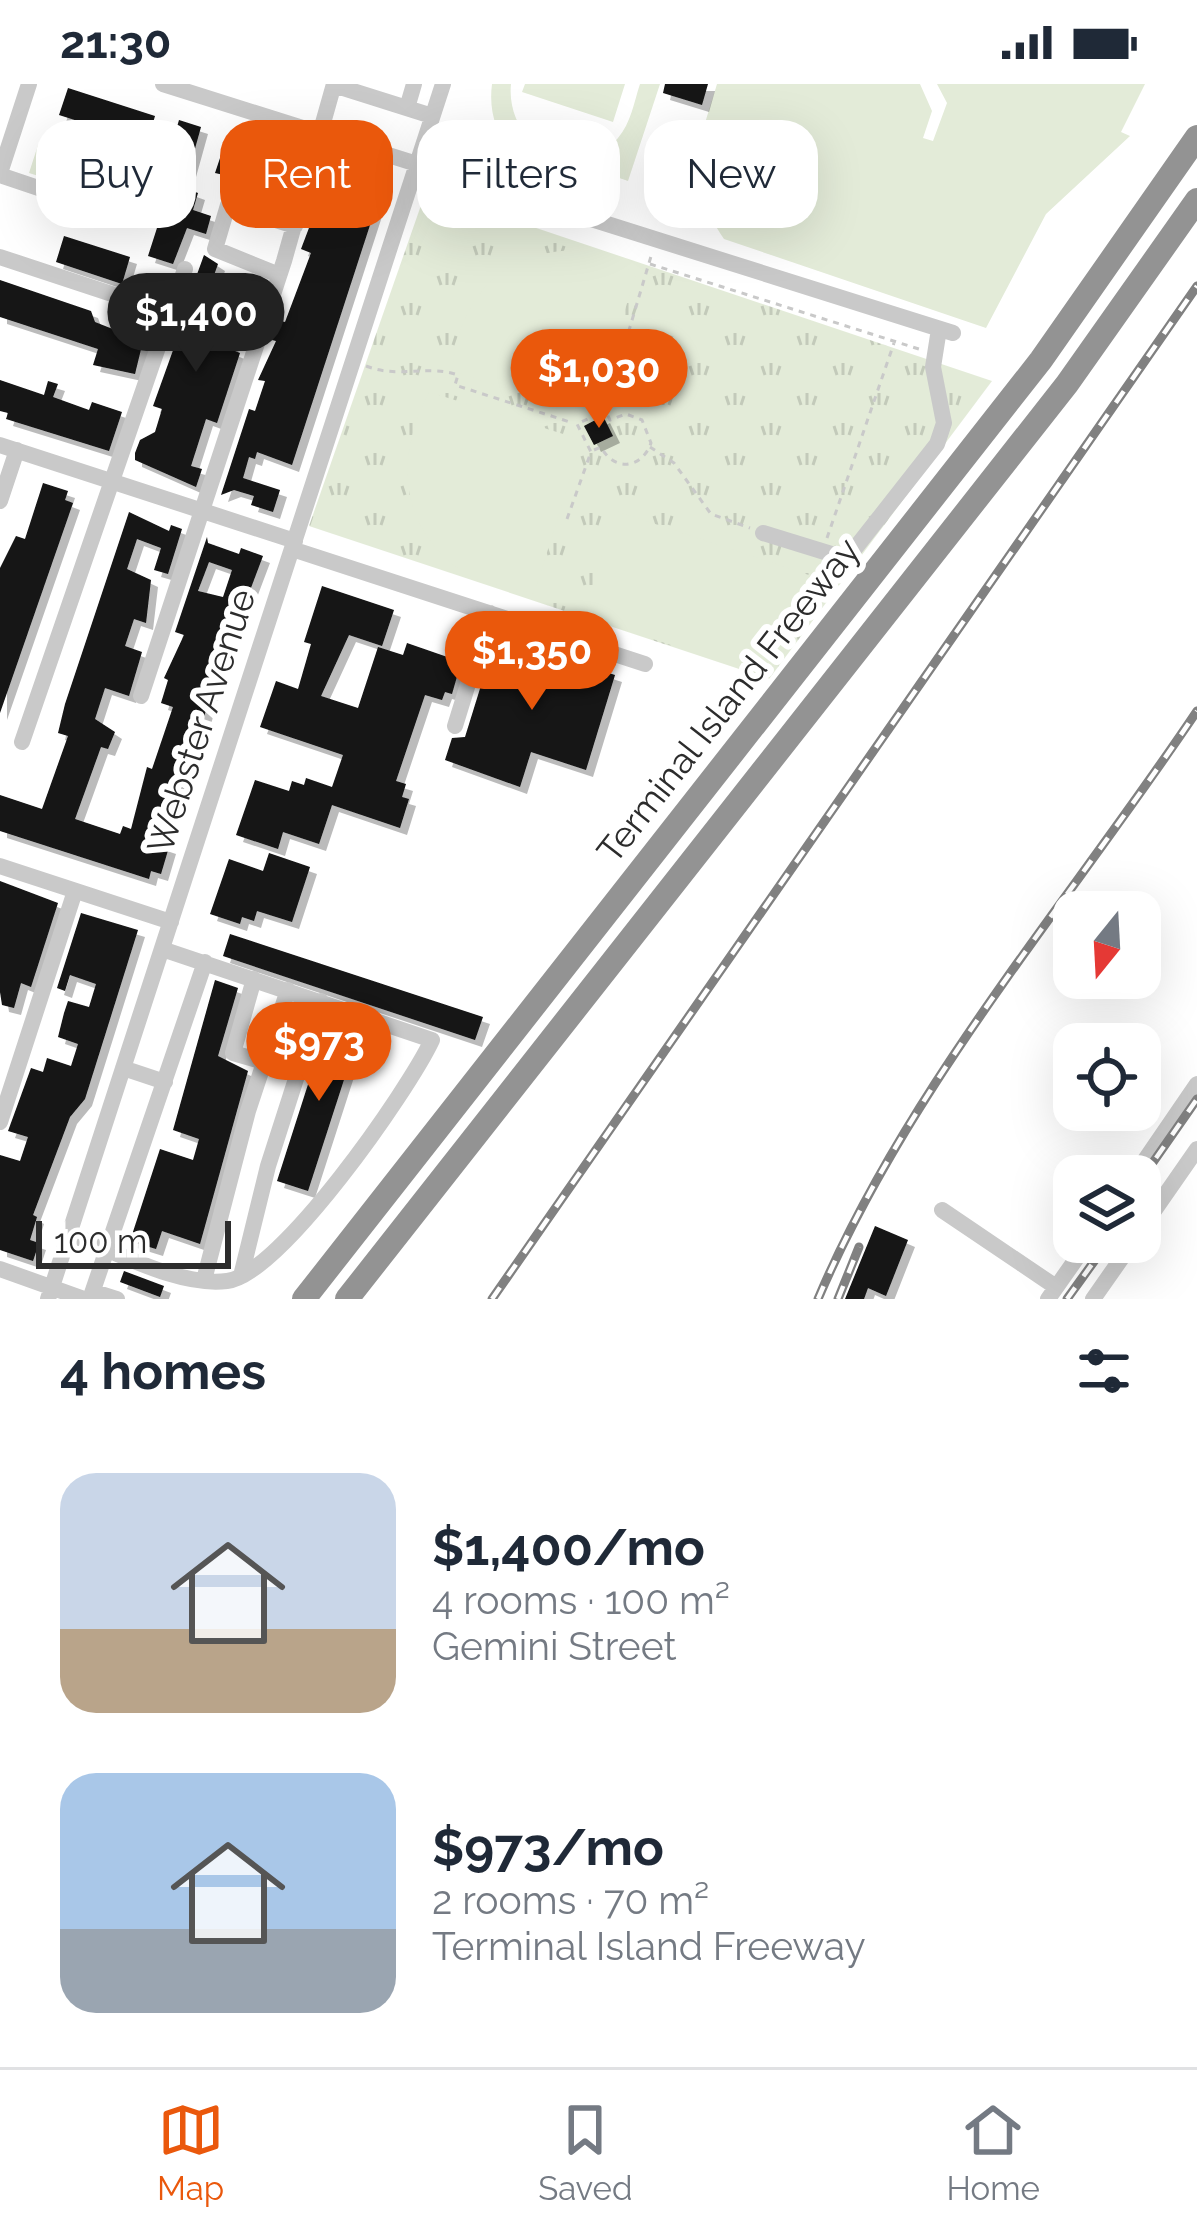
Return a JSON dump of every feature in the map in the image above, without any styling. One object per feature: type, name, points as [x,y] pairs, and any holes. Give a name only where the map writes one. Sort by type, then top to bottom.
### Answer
[{"type":"highway","name":"Terminal Island Freeway","points":[[304,1299],[1041,360],[1197,137]]},
{"type":"highway","name":"Terminal Island Freeway","points":[[347,1299],[1067,384],[1197,200]]},
{"type":"street","points":[[29,84],[0,174],[36,187]]},
{"type":"street","points":[[163,84],[278,120]]},
{"type":"street","points":[[326,120],[334,84],[432,116]]},
{"type":"street","points":[[407,108],[414,84]]},
{"type":"street","name":"Webster Avenue","points":[[431,120],[443,84]]},
{"type":"street","points":[[393,156],[417,164]]},
{"type":"street","name":"Webster Avenue","points":[[51,1292],[417,164]]},
{"type":"street","points":[[221,228],[215,249],[279,275]]},
{"type":"street","points":[[141,696],[294,228]]},
{"type":"street","points":[[620,228],[946,331],[935,354],[944,414],[937,444],[853,551],[841,557],[763,532]]},
{"type":"street","points":[[0,257],[139,303]]},
{"type":"street","points":[[22,742],[185,269]]},
{"type":"street","points":[[0,501],[8,448],[645,664]]},
{"type":"street","points":[[454,726],[490,613]]},
{"type":"street","points":[[0,866],[171,922]]},
{"type":"street","points":[[0,1122],[75,891]]},
{"type":"street","points":[[69,1234],[204,1280],[230,1281],[241,1276],[261,1265],[318,1205],[432,1040],[162,949]]},
{"type":"street","points":[[89,1297],[110,1249],[205,962]]},
{"type":"street","points":[[254,979],[233,1053],[264,1062]]},
{"type":"street","points":[[204,1280],[288,990]]},
{"type":"street","points":[[241,1276],[268,1166],[321,1000]]},
{"type":"street","points":[[123,1069],[165,1082]]},
{"type":"street","points":[[1148,1155],[1197,1084]]},
{"type":"street","points":[[1161,1201],[1197,1149]]},
{"type":"street","points":[[942,1210],[1052,1293],[1073,1263]]},
{"type":"street","points":[[1093,1299],[1118,1263]]},
{"type":"street","points":[[0,1269],[51,1292],[117,1299]]},
{"type":"path","points":[[567,519],[591,452],[601,447],[611,461],[627,465],[643,459],[650,447],[651,434],[642,420],[626,414],[610,420],[605,411],[656,239]]},
{"type":"path","points":[[649,264],[935,354]]},
{"type":"path","points":[[822,552],[894,341]]},
{"type":"path","points":[[353,361],[388,375],[444,370],[458,375],[455,385],[577,424],[605,411]]},
{"type":"path","points":[[577,424],[591,452]]},
{"type":"path","points":[[650,447],[674,463],[711,514],[763,532]]},
{"type":"green space","points":[[492,84],[511,84],[517,120],[495,120]]},
{"type":"green space","points":[[525,84],[625,84],[614,120],[522,92]]},
{"type":"green space","points":[[640,84],[660,84],[648,120],[644,120],[628,181],[620,178],[620,135]]},
{"type":"green space","points":[[717,84],[920,84],[932,111],[923,138],[933,141],[947,103],[937,84],[1145,84],[1121,132],[1130,136],[1046,214],[986,328],[724,239],[718,228],[818,228],[818,120],[706,120]]},
{"type":"green space","points":[[417,217],[417,228],[536,228],[992,381],[769,679],[309,526]]},
{"type":"green space","points":[[577,250],[617,261],[636,275],[594,408],[583,413],[452,371],[464,321],[489,283],[527,259]]},
{"type":"green space","points":[[429,392],[576,438],[580,447],[534,594],[465,573],[422,529],[408,486],[408,462],[411,439]]},
{"type":"green space","points":[[616,511],[836,584],[765,676],[583,616]]},
{"type":"building","points":[[665,84],[708,84],[702,105],[663,93]]},
{"type":"building","points":[[68,88],[155,116],[154,120],[75,120],[59,115]]},
{"type":"building","points":[[196,211],[211,216],[206,234],[187,228],[196,228]]},
{"type":"building","points":[[157,228],[187,228],[173,264],[148,256]]},
{"type":"building","points":[[309,228],[369,228],[292,465],[257,452],[255,459],[249,457],[243,478],[280,490],[273,512],[251,505],[254,496],[234,490],[221,495],[249,409],[255,411],[265,381],[258,380],[276,341],[272,340],[278,320],[285,322],[311,253],[301,249]]},
{"type":"building","points":[[64,236],[130,257],[122,284],[56,262]]},
{"type":"building","points":[[204,255],[218,264],[213,278],[260,294],[254,311],[243,307],[230,349],[240,353],[217,423],[206,419],[191,466],[202,469],[196,487],[135,460],[135,453],[140,440],[155,432],[162,409],[153,406],[176,342],[182,344],[190,319],[182,316]]},
{"type":"building","points":[[0,280],[91,311],[95,322],[143,341],[135,374],[93,365],[98,349],[0,317]]},
{"type":"building","points":[[0,380],[44,395],[48,381],[58,384],[53,397],[89,410],[92,402],[122,412],[109,451],[6,419],[8,413],[0,411]]},
{"type":"building","points":[[603,416],[613,436],[594,445],[584,426]]},
{"type":"building","points":[[43,483],[68,491],[65,500],[73,503],[0,713],[0,568],[16,536],[25,539]]},
{"type":"building","points":[[129,512],[169,531],[171,525],[182,529],[168,574],[154,570],[161,548],[137,539],[127,569],[151,580],[146,623],[134,619],[125,646],[142,652],[129,696],[105,688],[95,719],[115,732],[108,749],[101,747],[75,819],[120,834],[123,826],[131,829],[147,767],[152,769],[173,707],[161,703],[168,680],[164,678],[184,635],[175,632],[207,537],[208,543],[239,554],[241,548],[263,556],[211,694],[178,802],[157,843],[169,847],[161,874],[151,871],[149,879],[0,831],[0,795],[42,809],[68,736],[58,733]],"holes":[[[209,562],[232,570],[223,597],[198,591]]]},
{"type":"building","points":[[322,586],[394,610],[382,646],[349,635],[321,696],[358,708],[378,647],[403,655],[407,643],[456,660],[452,671],[458,673],[452,694],[445,692],[442,700],[425,695],[396,781],[406,784],[402,797],[409,799],[400,828],[332,805],[319,844],[283,832],[278,849],[236,835],[255,780],[289,791],[292,781],[304,785],[306,778],[332,787],[343,755],[260,727],[276,681],[298,689],[311,644],[304,642]]},
{"type":"building","points":[[496,637],[615,675],[586,770],[531,752],[520,787],[445,760],[452,738],[465,737]]},
{"type":"building","points":[[269,853],[310,867],[292,922],[257,911],[254,921],[242,917],[240,924],[210,914],[229,859],[263,871]]},
{"type":"building","points":[[0,881],[58,903],[31,987],[21,983],[14,1008],[2,1005],[0,992]]},
{"type":"building","points":[[81,913],[138,930],[85,1099],[70,1117],[33,1215],[37,1217],[30,1240],[39,1243],[33,1261],[0,1250],[0,1155],[20,1161],[28,1137],[8,1131],[31,1068],[43,1072],[47,1058],[71,1066],[78,1044],[58,1037],[64,1013],[68,1001],[89,1007],[96,984],[70,975],[65,991],[57,988]]},
{"type":"building","points":[[230,934],[483,1017],[475,1040],[223,956]]},
{"type":"building","points":[[215,980],[238,988],[218,1056],[248,1071],[200,1244],[162,1231],[156,1249],[130,1241],[160,1149],[193,1160],[199,1139],[173,1130]]},
{"type":"building","points":[[329,1019],[361,1029],[355,1046],[361,1048],[357,1060],[351,1058],[308,1191],[277,1181]]},
{"type":"building","points":[[875,1226],[908,1240],[886,1296],[868,1288],[864,1299],[845,1299]]},
{"type":"building","points":[[124,1271],[164,1286],[160,1297],[120,1282]]},
{"type":"railway","points":[[492,1299],[1197,286]]},
{"type":"railway","points":[[818,1299],[855,1221],[944,1070],[1197,711]]},
{"type":"railway","points":[[1158,1155],[1197,1099]]},
{"type":"railway","points":[[838,1299],[859,1247]]},
{"type":"railway","points":[[1067,1299],[1093,1263]]}]
